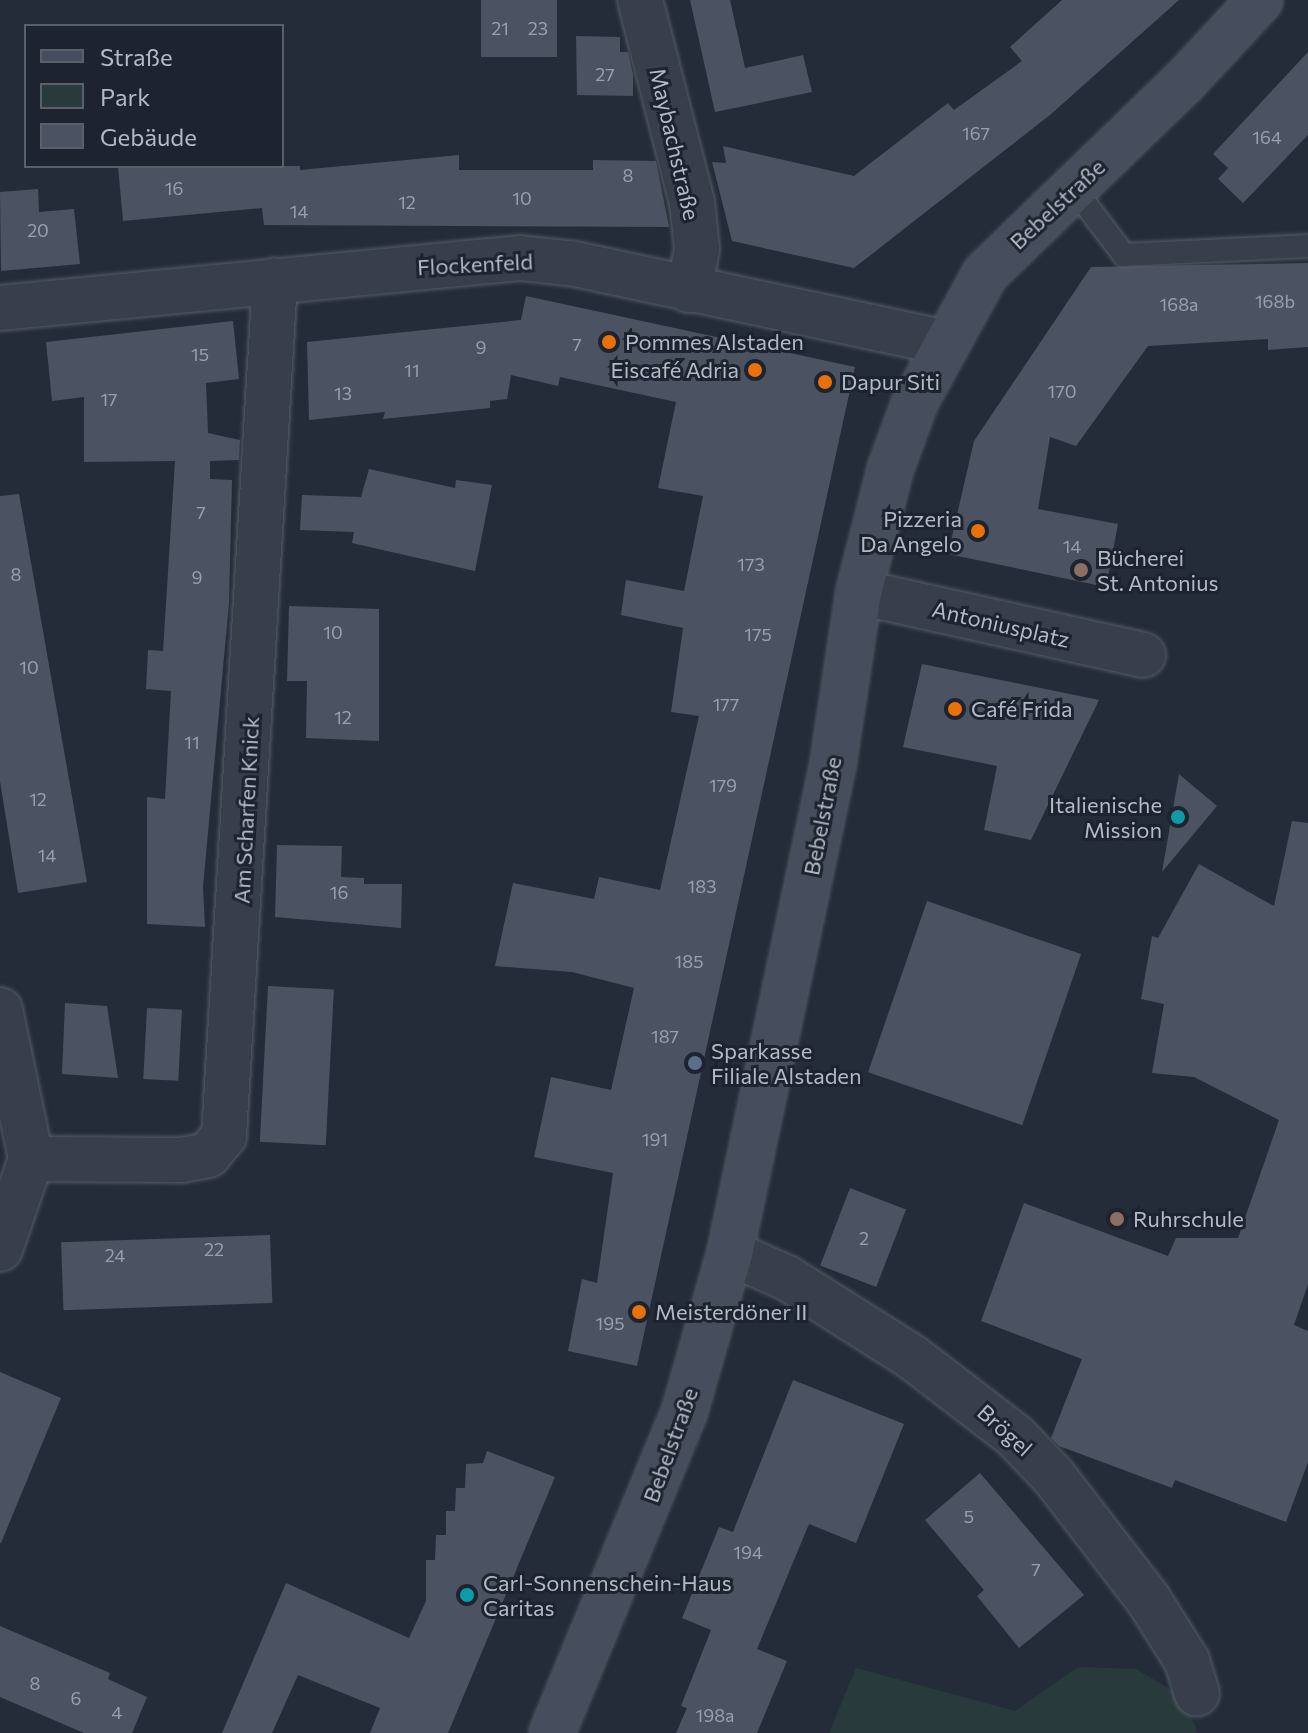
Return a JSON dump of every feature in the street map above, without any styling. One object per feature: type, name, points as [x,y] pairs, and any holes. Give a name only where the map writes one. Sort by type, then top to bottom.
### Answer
[{"type":"street","name":"Maybachstraße","points":[[640,0],[692,202],[697,249],[689,290]]},
{"type":"street","name":"Bebelstraße","points":[[552,1733],[681,1421],[730,1253],[833,764],[859,592],[900,440],[943,342],[985,274],[1074,189],[1260,0]]},
{"type":"street","name":"Flockenfeld","points":[[0,308],[520,258],[575,264],[943,342]]},
{"type":"street","name":"Am Scharfen Knick","points":[[31,1159],[181,1160],[208,1155],[224,1136],[275,281]]},
{"type":"street","name":"Antoniusplatz","points":[[859,592],[1143,655]]},
{"type":"street","points":[[0,1010],[31,1159],[0,1249]]},
{"type":"street","name":"Brögel","points":[[730,1253],[787,1278],[912,1357],[1015,1436],[1054,1477],[1148,1599],[1187,1661],[1197,1694]]},
{"type":"lane","points":[[1074,189],[1124,255],[1308,246]]},
{"type":"green space","points":[[1078,1667],[1136,1669],[1183,1697],[1198,1733],[829,1733],[856,1668],[1015,1711]]},
{"type":"building","points":[[481,0],[557,0],[557,57],[481,57]]},
{"type":"building","points":[[690,0],[730,0],[745,68],[803,55],[812,92],[715,112]]},
{"type":"building","points":[[1062,0],[1179,0],[1050,115],[854,268],[732,241],[712,162],[726,163],[723,146],[854,176],[948,103],[954,110],[1022,61],[1010,47]]},
{"type":"building","points":[[576,36],[620,37],[620,52],[628,52],[633,74],[633,96],[577,95]]},
{"type":"building","points":[[1308,52],[1308,135],[1243,203],[1218,179],[1228,168],[1213,154]]},
{"type":"building","points":[[459,155],[459,170],[593,170],[593,160],[656,161],[669,227],[264,225],[262,208],[123,221],[118,168],[300,166],[300,170]]},
{"type":"building","points":[[38,189],[39,212],[74,209],[80,264],[1,271],[0,192]]},
{"type":"building","points":[[1308,263],[1308,347],[1268,350],[1268,339],[1148,346],[1076,446],[1050,437],[1038,509],[1118,524],[1106,587],[948,554],[974,441],[1091,267]]},
{"type":"building","points":[[526,296],[855,367],[637,1366],[568,1351],[582,1279],[597,1283],[613,1173],[534,1157],[551,1077],[611,1090],[634,988],[572,972],[495,966],[513,883],[594,899],[599,877],[660,890],[699,716],[671,712],[683,628],[621,615],[626,580],[684,591],[703,496],[658,488],[676,402],[560,377],[558,386],[511,375],[507,399],[490,401],[490,408],[383,419],[385,412],[309,420],[307,342],[521,320]]},
{"type":"building","points":[[233,321],[239,379],[206,383],[208,433],[240,440],[239,460],[210,461],[210,479],[232,480],[229,603],[203,887],[205,927],[147,924],[147,797],[165,799],[171,691],[146,689],[148,650],[163,651],[175,461],[84,462],[84,397],[52,401],[46,342]]},
{"type":"building","points":[[369,469],[455,488],[456,480],[492,485],[475,571],[352,543],[354,532],[300,530],[302,495],[361,497]]},
{"type":"building","points":[[19,494],[87,882],[18,893],[0,781],[0,496]]},
{"type":"building","points":[[289,606],[379,609],[379,741],[306,738],[307,681],[287,681]]},
{"type":"building","points":[[922,664],[1099,700],[1031,840],[984,830],[997,766],[903,747]]},
{"type":"building","name":"Italienische Mission","points":[[1179,774],[1217,806],[1162,872]]},
{"type":"building","points":[[1292,821],[1308,823],[1308,1284],[1294,1325],[1308,1331],[1308,1462],[1286,1522],[1175,1480],[1172,1488],[1059,1446],[1051,1438],[1082,1359],[981,1321],[1024,1203],[1168,1256],[1176,1238],[1238,1238],[1279,1120],[1194,1077],[1152,1073],[1164,1004],[1141,999],[1152,936],[1158,938],[1199,864],[1274,906]]},
{"type":"building","points":[[277,845],[342,846],[341,877],[364,878],[364,884],[402,884],[401,928],[275,917]]},
{"type":"building","points":[[927,901],[1081,954],[1022,1125],[868,1072]]},
{"type":"building","points":[[268,986],[334,989],[326,1145],[260,1142]]},
{"type":"building","points":[[65,1003],[107,1006],[118,1078],[62,1074]]},
{"type":"building","points":[[147,1008],[182,1010],[178,1081],[143,1079]]},
{"type":"building","points":[[850,1188],[906,1210],[876,1287],[820,1265]]},
{"type":"building","points":[[270,1235],[272,1303],[64,1310],[61,1242]]},
{"type":"building","points":[[0,1372],[61,1398],[1,1543],[0,1543]]},
{"type":"building","points":[[793,1380],[904,1424],[856,1543],[809,1524],[757,1649],[787,1661],[757,1733],[676,1733],[687,1708],[681,1706],[711,1630],[682,1618],[719,1527],[733,1532]]},
{"type":"building","name":"Carl-Sonnenschein-Haus Caritas","points":[[487,1451],[555,1477],[448,1733],[370,1733],[380,1708],[298,1675],[272,1733],[222,1733],[286,1583],[409,1638],[426,1601],[426,1560],[435,1560],[436,1535],[446,1535],[446,1511],[455,1511],[456,1488],[465,1488],[466,1464],[483,1463]]},
{"type":"building","points":[[980,1473],[1084,1595],[1019,1648],[977,1596],[984,1590],[925,1520]]},
{"type":"building","points":[[0,1626],[110,1673],[108,1679],[147,1697],[132,1733],[84,1733],[0,1697]]},
{"type":"place","name":"Pommes Alstaden","points":[[609,342]]},
{"type":"place","name":"Eiscafé Adria","points":[[755,370]]},
{"type":"place","name":"Dapur Siti","points":[[825,382]]},
{"type":"place","name":"Pizzeria Da Angelo","points":[[978,531]]},
{"type":"place","name":"Bücherei St. Antonius","points":[[1081,570]]},
{"type":"place","name":"Café Frida","points":[[955,709]]},
{"type":"place","name":"Italienische Mission","points":[[1178,817]]},
{"type":"place","name":"Sparkasse Filiale Alstaden","points":[[695,1063]]},
{"type":"place","name":"Ruhrschule","points":[[1117,1219]]},
{"type":"place","name":"Meisterdöner II","points":[[639,1312]]},
{"type":"place","name":"Carl-Sonnenschein-Haus Caritas","points":[[467,1595]]}]
